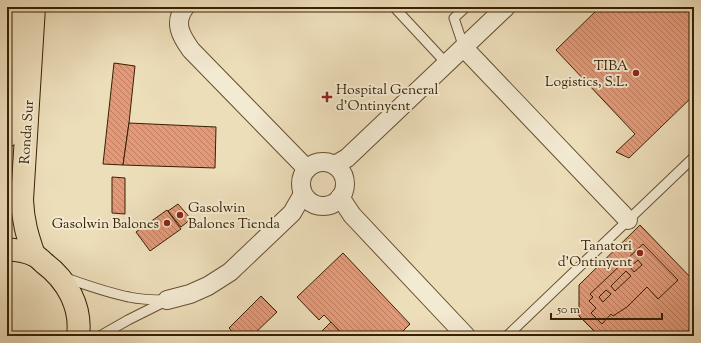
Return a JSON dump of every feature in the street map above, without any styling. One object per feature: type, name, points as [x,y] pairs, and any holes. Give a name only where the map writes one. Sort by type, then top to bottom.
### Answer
[{"type":"main road","name":"Ronda Sur","points":[[7,136],[16,7]]},
{"type":"main road","name":"Ronda Sur","points":[[34,7],[22,200],[25,226],[34,255]]},
{"type":"main road","points":[[7,249],[34,255],[51,267],[59,275],[76,307],[78,336]]},
{"type":"street","points":[[185,7],[178,22],[180,32],[189,46],[307,169]]},
{"type":"street","points":[[341,164],[506,7]]},
{"type":"street","points":[[464,48],[628,220]]},
{"type":"street","points":[[322,161],[341,164],[345,184],[344,191],[338,200],[329,205],[322,206],[314,204],[307,198],[301,187],[301,180],[304,172],[314,163],[322,161]]},
{"type":"street","points":[[167,300],[190,294],[208,286],[230,272],[307,198]]},
{"type":"street","points":[[338,200],[466,336]]},
{"type":"lane","points":[[394,7],[447,64]]},
{"type":"lane","points":[[464,48],[454,18],[466,7]]},
{"type":"lane","points":[[507,336],[694,156]]},
{"type":"lane","points":[[59,275],[129,298],[144,300],[167,300]]},
{"type":"lane","points":[[100,336],[167,300]]},
{"type":"building","name":"TIBA Logistics, S.L.","points":[[600,7],[694,7],[694,95],[629,158],[616,152],[635,134],[556,50]]},
{"type":"building","points":[[114,63],[135,66],[123,165],[103,164]]},
{"type":"building","points":[[129,123],[216,127],[215,168],[123,165]]},
{"type":"building","points":[[112,177],[125,178],[125,214],[112,213]]},
{"type":"building","name":"Gasolwin Balones Tienda","points":[[178,204],[191,219],[181,227],[168,211]]},
{"type":"building","points":[[167,210],[181,229],[150,251],[136,232]]},
{"type":"building","name":"Tanatori d'Ontinyent","points":[[640,225],[694,281],[694,326],[681,336],[599,336],[579,316],[579,285]]},
{"type":"building","points":[[643,244],[678,280],[658,299],[647,287],[627,307],[613,316],[611,314],[602,324],[591,313],[596,308],[589,301],[593,297],[590,294]],"holes":[[[638,260],[642,265],[634,272],[630,267]],[[626,271],[631,276],[615,291],[611,286]],[[606,290],[611,294],[603,302],[599,297]]]},
{"type":"building","points":[[343,253],[410,324],[398,336],[344,336],[324,315],[319,320],[297,297]]},
{"type":"building","points":[[261,296],[277,312],[252,336],[236,336],[229,328]]},
{"type":"building","points":[[331,322],[344,336],[327,336],[322,331]]},
{"type":"place","name":"TIBA Logistics, S.L.","points":[[636,73]]},
{"type":"place","name":"Hospital General d'Ontinyent","points":[[327,97]]},
{"type":"place","name":"Gasolwin Balones Tienda","points":[[180,215]]},
{"type":"place","name":"Gasolwin Balones","points":[[167,223]]},
{"type":"place","name":"Tanatori d'Ontinyent","points":[[640,253]]}]
